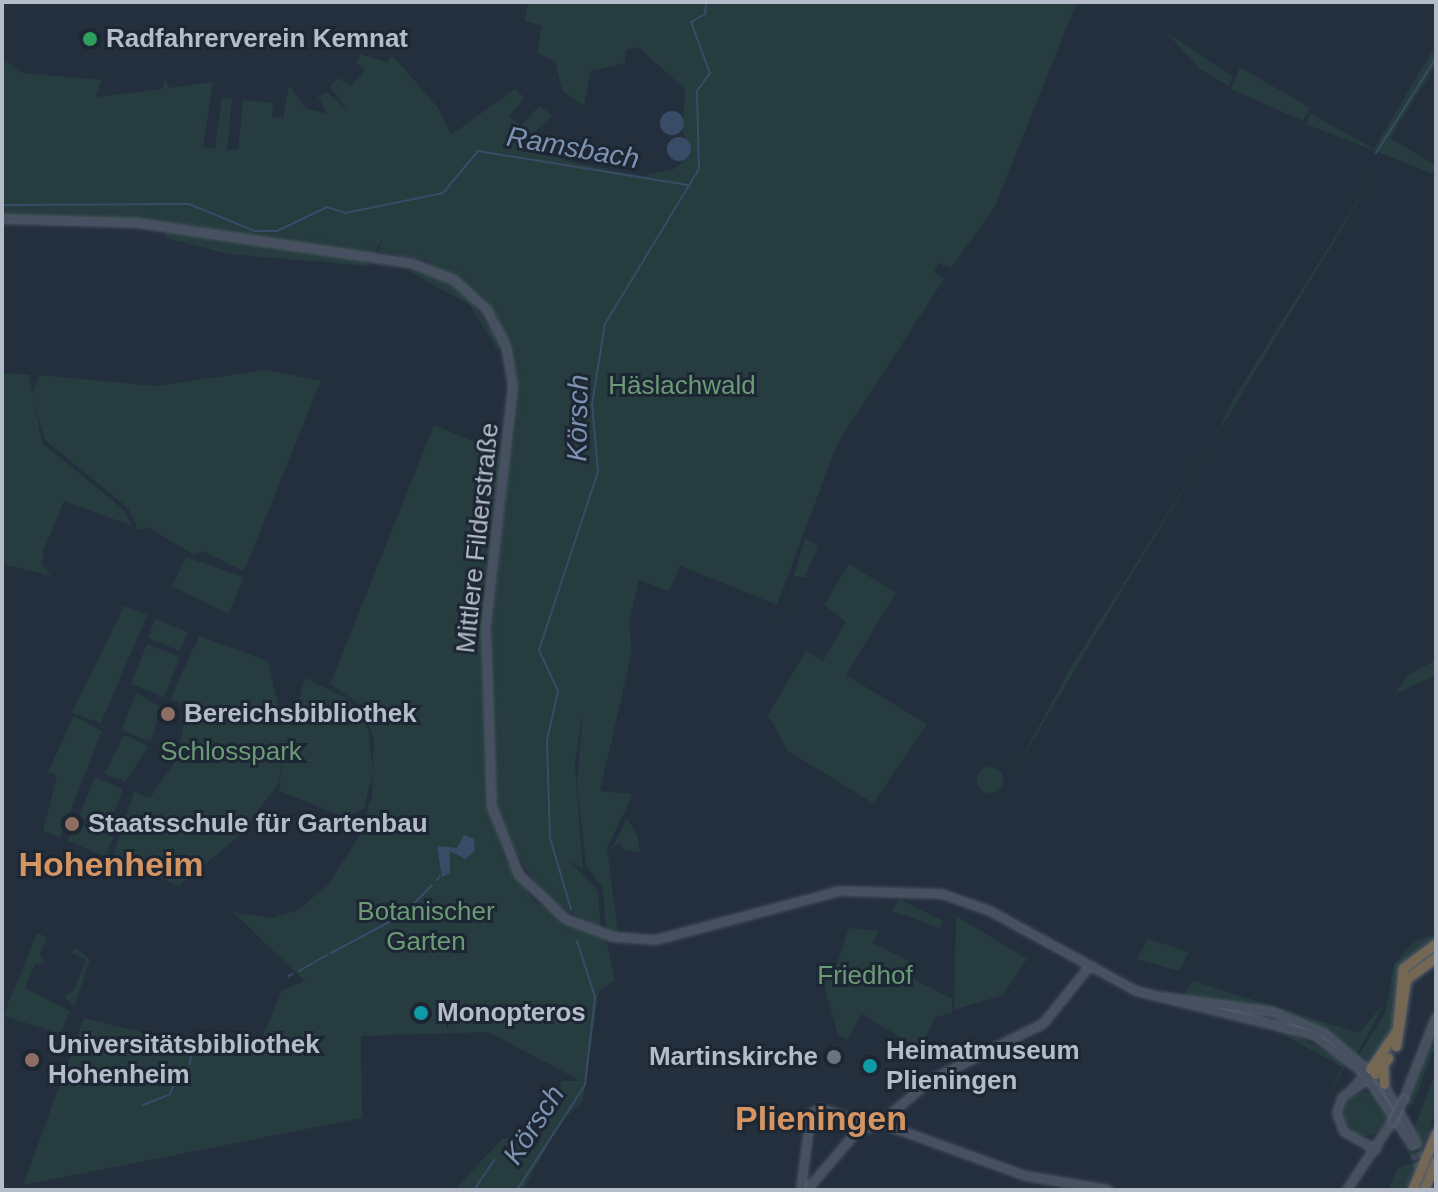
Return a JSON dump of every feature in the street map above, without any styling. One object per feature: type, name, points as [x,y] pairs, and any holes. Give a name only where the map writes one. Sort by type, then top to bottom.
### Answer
[{"type":"highway","points":[[1370,1074],[1395,1035],[1403,968],[1436,943]]},
{"type":"highway","points":[[1370,1074],[1384,1063],[1403,1031],[1407,977],[1436,957]]},
{"type":"highway","points":[[1384,1063],[1384,1084]]},
{"type":"highway","points":[[1412,1190],[1436,1132]]},
{"type":"highway","points":[[1424,1190],[1436,1161]]},
{"type":"main road","name":"Mittlere Filderstraße","points":[[2,219],[137,223],[414,264],[454,280],[487,310],[506,346],[513,384],[486,630],[490,796],[511,863],[553,910],[602,934],[656,940],[840,891],[909,888],[977,905],[1089,967],[1151,996],[1284,1022],[1370,1074]]},
{"type":"main road","points":[[880,1123],[931,1080],[1043,1024],[1089,967]]},
{"type":"main road","name":"Mittlere Filderstraße","points":[[1151,996],[1289,1017],[1370,1074]]},
{"type":"main road","points":[[1347,1190],[1376,1150],[1404,1099],[1436,1017]]},
{"type":"main road","points":[[1350,1060],[1354,1084]]},
{"type":"main road","points":[[1370,1074],[1354,1084],[1338,1120],[1376,1150]]},
{"type":"main road","points":[[1370,1074],[1384,1084],[1415,1144],[1370,1074]]},
{"type":"main road","points":[[1349,1093],[1370,1074]]},
{"type":"main road","points":[[805,1188],[805,1124],[815,1111],[861,1125],[880,1123],[1026,1176],[1109,1190]]},
{"type":"main road","points":[[805,1188],[861,1125]]},
{"type":"main road","points":[[1362,1141],[1385,1134]]},
{"type":"green space","name":"Häslachwald","points":[[528,2],[1077,2],[994,208],[951,268],[938,263],[934,272],[944,279],[837,444],[777,605],[680,566],[669,591],[639,580],[629,623],[632,651],[600,791],[633,794],[607,848],[618,934],[606,931],[603,888],[586,866],[577,784],[583,711],[575,764],[583,870],[568,859],[598,891],[601,930],[541,894],[497,819],[490,653],[517,376],[496,315],[425,260],[379,252],[381,240],[374,255],[156,221],[2,215],[2,58],[22,73],[101,80],[96,97],[162,89],[165,79],[170,88],[213,82],[203,147],[215,148],[222,98],[232,99],[227,150],[238,150],[243,100],[273,103],[272,117],[283,119],[289,85],[305,108],[327,114],[318,96],[327,92],[349,111],[330,87],[338,78],[350,86],[365,70],[356,63],[360,54],[387,62],[392,55],[439,109],[451,135],[515,89],[525,98],[509,116],[521,125],[539,106],[552,115],[533,134],[547,153],[571,162],[643,176],[674,169],[691,155],[683,132],[685,89],[638,47],[626,50],[625,63],[591,71],[584,106],[562,90],[555,61],[537,53],[542,26],[525,21]]},
{"type":"green space","points":[[1166,32],[1233,77],[1229,86],[1201,70]]},
{"type":"green space","points":[[1436,45],[1436,65],[1390,138],[1436,166],[1436,175],[1306,124],[1310,113],[1374,149]]},
{"type":"green space","points":[[1240,67],[1310,108],[1303,121],[1231,89]]},
{"type":"green space","points":[[1383,160],[1326,255],[1217,435],[1232,401]]},
{"type":"green space","points":[[166,231],[367,261],[367,266],[229,254],[166,238]]},
{"type":"green space","points":[[415,267],[462,289],[504,347],[496,348],[470,305],[408,271]]},
{"type":"green space","points":[[267,370],[321,381],[244,571],[202,551],[194,555],[148,527],[138,530],[128,508],[45,440],[32,396],[39,375],[155,386]]},
{"type":"green space","points":[[2,373],[29,375],[42,443],[124,510],[133,526],[64,501],[44,549],[42,564],[51,576],[2,564]]},
{"type":"green space","name":"Botanischer Garten","points":[[434,425],[500,452],[482,658],[488,802],[504,857],[534,901],[606,940],[615,981],[599,991],[583,1100],[560,1123],[523,1190],[454,1190],[503,1138],[537,1147],[562,1081],[581,1081],[488,1032],[361,1036],[362,1118],[23,1185],[84,1018],[182,1042],[261,1041],[282,990],[305,981],[233,912],[271,918],[299,910],[330,882],[358,838],[372,796],[374,739],[361,705],[330,684]]},
{"type":"green space","points":[[1216,436],[1123,589],[1013,774],[1071,667]]},
{"type":"green space","points":[[805,538],[818,546],[805,578],[795,576],[778,632]]},
{"type":"green space","points":[[186,557],[244,577],[229,614],[172,586]]},
{"type":"green space","points":[[849,564],[896,593],[846,675],[927,724],[873,803],[788,751],[768,715],[806,651],[823,661],[846,622],[824,605]]},
{"type":"green space","points":[[124,606],[147,615],[101,723],[72,713]]},
{"type":"green space","points":[[155,619],[188,632],[180,651],[148,638]]},
{"type":"green space","name":"Schlosspark","points":[[199,636],[268,661],[281,719],[295,714],[305,678],[348,699],[368,728],[373,772],[364,808],[347,818],[279,791],[285,738],[279,783],[239,836],[179,886],[112,859],[134,792],[150,798],[178,757],[187,706],[170,699]]},
{"type":"green space","points":[[147,644],[180,657],[164,697],[131,684]]},
{"type":"green space","points":[[1436,660],[1436,675],[1395,694],[1409,674]]},
{"type":"green space","points":[[136,693],[161,707],[151,742],[121,730]]},
{"type":"green space","points":[[74,716],[102,731],[60,838],[43,831],[57,776],[48,772]]},
{"type":"green space","points":[[124,735],[149,746],[125,782],[104,774]]},
{"type":"green space","points":[[990,767],[999,771],[1003,780],[999,789],[990,793],[981,789],[977,780],[981,771]]},
{"type":"green space","points":[[95,777],[123,789],[108,828],[79,817]]},
{"type":"green space","points":[[627,819],[637,835],[640,853],[623,850],[621,842],[612,848]]},
{"type":"green space","points":[[75,822],[113,837],[106,857],[68,841]]},
{"type":"green space","points":[[899,899],[943,921],[940,928],[892,911]]},
{"type":"green space","points":[[956,916],[1027,959],[1003,995],[954,1010]]},
{"type":"green space","name":"Friedhof","points":[[849,928],[879,931],[872,943],[910,961],[904,974],[952,999],[952,1013],[935,1017],[920,1049],[862,1014],[847,1040],[838,1035],[820,971],[834,972]]},
{"type":"green space","points":[[37,933],[47,937],[40,955],[45,963],[35,964],[25,988],[70,1011],[61,1034],[3,1016]]},
{"type":"green space","points":[[1436,934],[1399,968],[1391,1035],[1366,1061],[1359,1055],[1385,1013],[1394,964],[1415,941]]},
{"type":"green space","points":[[1148,939],[1189,952],[1179,971],[1137,959]]},
{"type":"green space","points":[[74,947],[90,959],[74,1007],[64,996],[74,991],[86,960],[72,953]]},
{"type":"green space","points":[[1193,981],[1359,1033],[1385,1002],[1357,1054],[1290,1014],[1184,995]]},
{"type":"green space","points":[[1275,1023],[1346,1063],[1327,1102],[1342,1067],[1277,1031]]},
{"type":"green space","points":[[1436,1026],[1436,1044],[1413,1105],[1407,1103]]},
{"type":"green space","points":[[1436,1072],[1436,1110],[1420,1154],[1405,1190],[1388,1190],[1397,1169],[1412,1163],[1406,1147],[1420,1141],[1415,1126]]},
{"type":"green space","points":[[1366,1092],[1382,1098],[1388,1114],[1382,1130],[1366,1136],[1350,1130],[1344,1114],[1350,1098]]},
{"type":"water","points":[[672,111],[680,115],[684,123],[680,131],[672,135],[664,131],[660,123],[664,115]]},
{"type":"water","points":[[679,137],[687,141],[691,149],[687,157],[679,161],[671,157],[667,149],[671,141]]},
{"type":"water","points":[[464,835],[474,839],[475,851],[465,859],[450,851],[450,873],[442,877],[437,846],[457,848]]},
{"type":"waterway","name":"Körsch","points":[[571,909],[550,838],[547,740],[558,691],[539,650],[598,472],[592,404],[605,324],[699,169],[697,91],[710,73],[691,22],[705,14],[706,2]]},
{"type":"waterway","points":[[1376,153],[1436,58]]},
{"type":"waterway","name":"Ramsbach","points":[[2,205],[189,204],[255,231],[277,231],[327,207],[345,213],[443,193],[478,151],[689,185]]},
{"type":"waterway","points":[[437,880],[440,876]]},
{"type":"waterway","points":[[331,953],[404,914],[432,885]]},
{"type":"waterway","name":"Körsch","points":[[517,1190],[585,1085],[595,997],[577,941]]},
{"type":"waterway","points":[[299,971],[327,955]]},
{"type":"waterway","points":[[288,976],[293,974]]},
{"type":"waterway","points":[[190,1064],[191,1055]]},
{"type":"waterway","points":[[143,1105],[170,1094],[176,1079]]},
{"type":"waterway","points":[[474,1190],[494,1160]]},
{"type":"tunnel","points":[[1417,1143],[1427,1182]]},
{"type":"tunnel","points":[[1412,1145],[1421,1190]]},
{"type":"place","name":"Radfahrerverein Kemnat","points":[[90,39]]},
{"type":"place","name":"Bereichsbibliothek","points":[[168,714]]},
{"type":"place","name":"Staatsschule für Gartenbau","points":[[72,824]]},
{"type":"place","name":"Monopteros","points":[[421,1013]]},
{"type":"place","name":"Martinskirche","points":[[834,1057]]},
{"type":"place","name":"Universitätsbibliothek Hohenheim","points":[[32,1060]]},
{"type":"place","name":"Heimatmuseum Plieningen","points":[[870,1066]]},
{"type":"district","name":"Hohenheim","points":[[111,865]]},
{"type":"district","name":"Plieningen","points":[[821,1119]]}]
